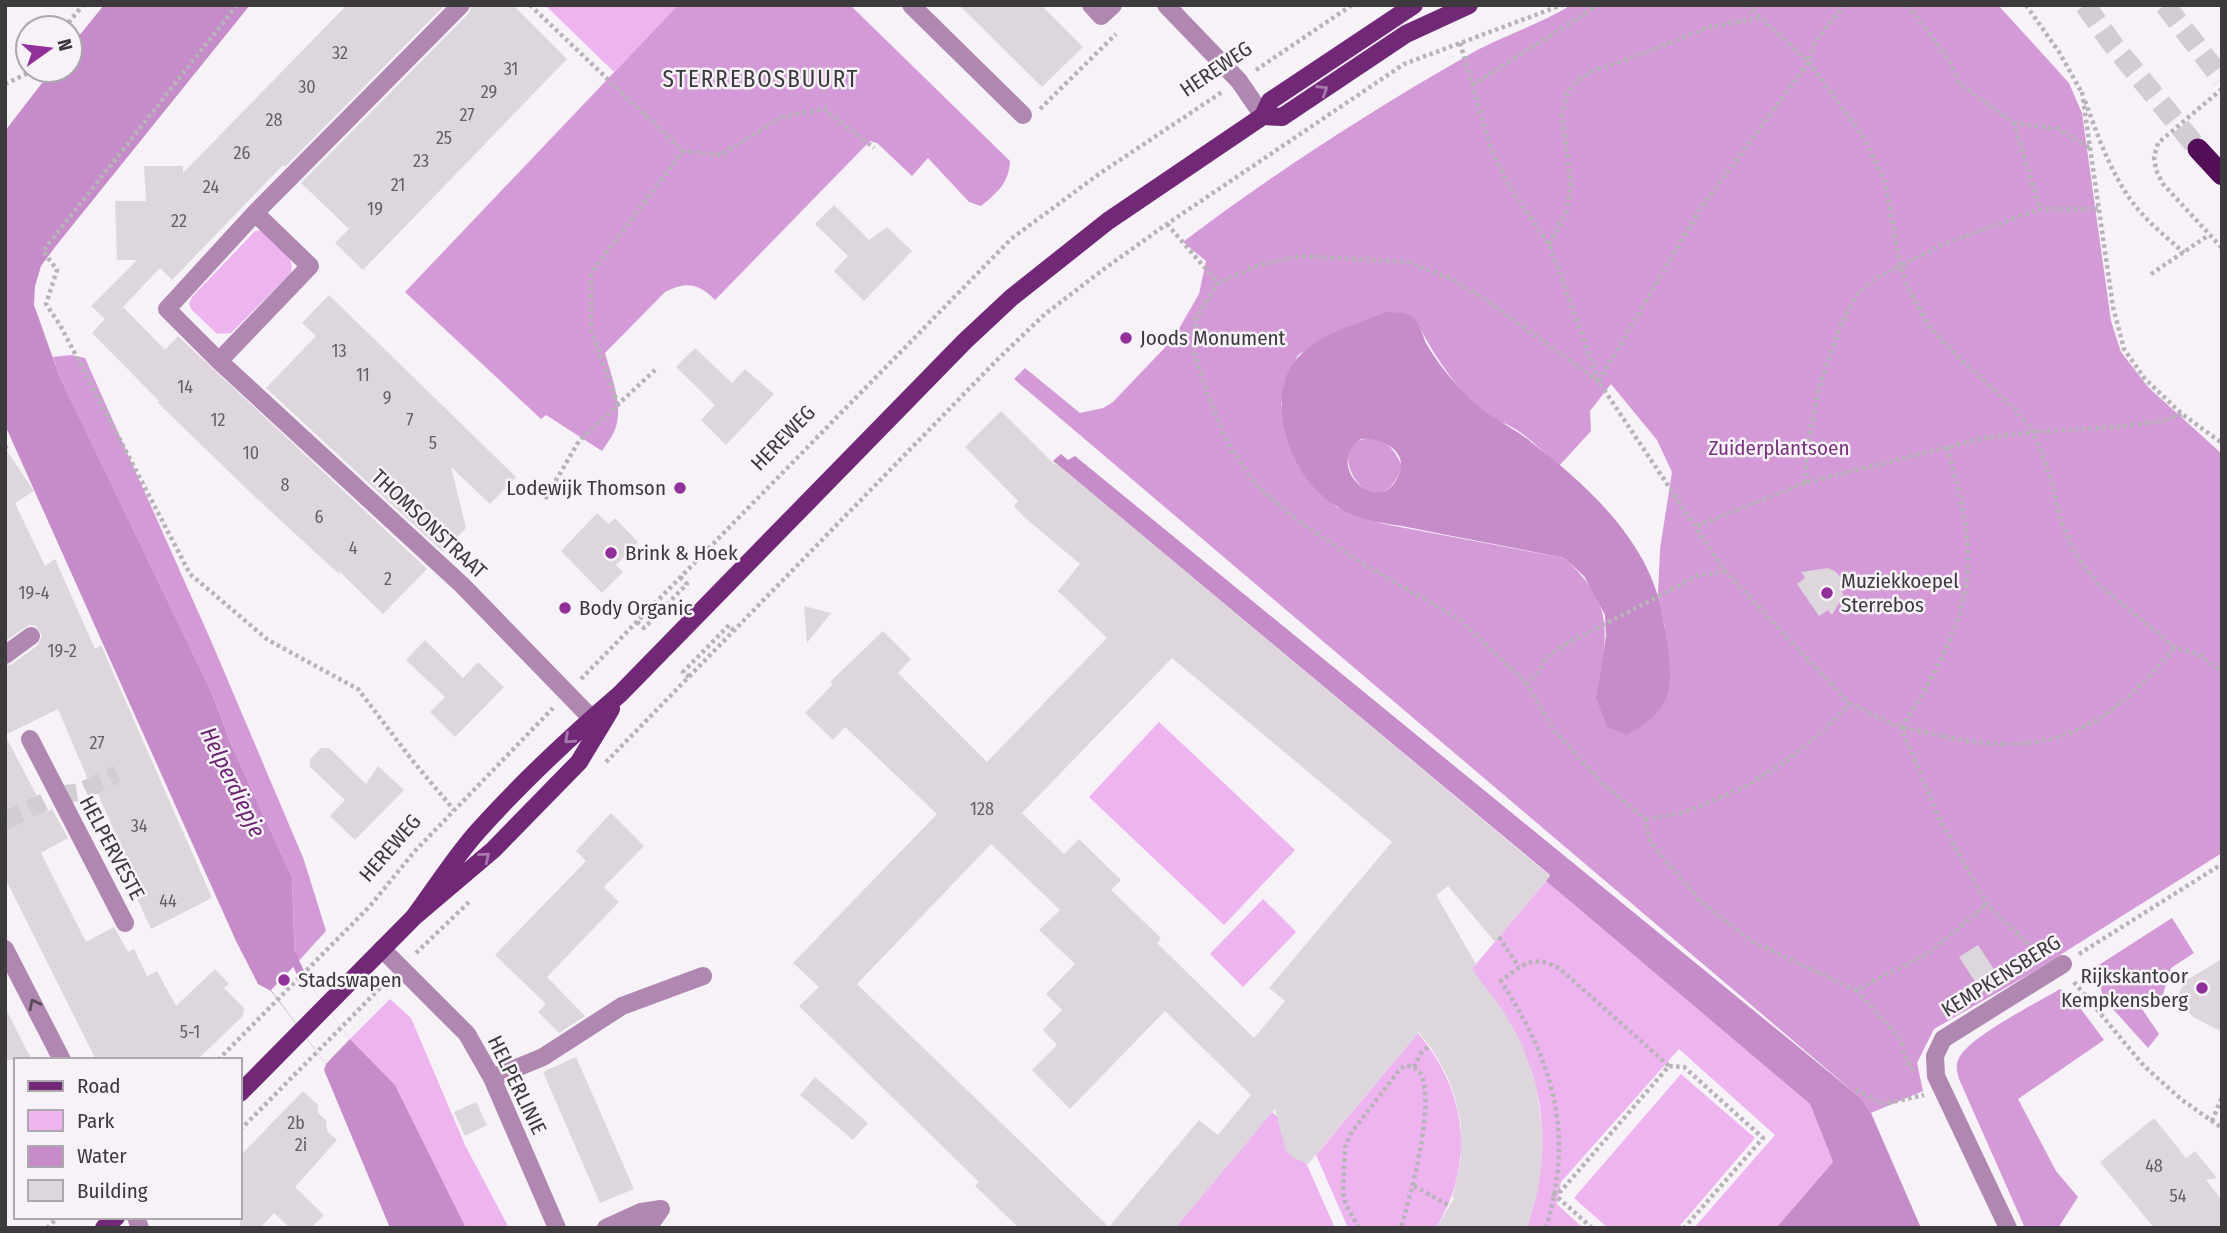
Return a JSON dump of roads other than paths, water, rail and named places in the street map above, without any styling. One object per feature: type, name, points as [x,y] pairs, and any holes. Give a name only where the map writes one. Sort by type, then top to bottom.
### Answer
[{"type":"highway","points":[[2198,149],[2222,175]]},
{"type":"main road","points":[[242,1091],[414,917],[476,833],[562,745],[596,723],[620,695],[965,341],[1059,258],[1108,221],[1263,116],[1270,101],[1414,5]]},
{"type":"main road","points":[[1263,116],[1282,117],[1406,34],[1469,5]]},
{"type":"street","name":"THOMSONSTRAAT","points":[[461,5],[255,213],[167,309],[219,361],[462,585],[596,723]]},
{"type":"street","points":[[911,5],[1023,115]]},
{"type":"street","points":[[1091,5],[1101,16],[1113,5]]},
{"type":"street","points":[[1166,5],[1239,81],[1263,116]]},
{"type":"street","points":[[219,361],[310,266],[255,213]]},
{"type":"street","points":[[5,655],[31,636]]},
{"type":"street","name":"HELPERVESTE","points":[[30,739],[51,799],[125,923]]},
{"type":"street","points":[[5,948],[61,1058]]},
{"type":"street","name":"HELPERLINIE","points":[[382,949],[467,1034],[492,1078],[557,1228]]},
{"type":"street","name":"KEMPKENSBERG","points":[[2008,1228],[1939,1083],[1936,1056],[1943,1039],[2057,968]]},
{"type":"street","points":[[492,1078],[543,1057],[622,1006],[702,976]]},
{"type":"street","points":[[606,1228],[641,1212],[661,1209],[652,1222],[640,1228]]},
{"type":"water","points":[[104,5],[250,5],[41,266],[35,286],[34,305],[59,375],[211,691],[231,744],[292,877],[295,965],[350,1039],[395,1085],[466,1228],[390,1228],[324,1070],[326,1064],[271,991],[258,984],[236,941],[5,425],[5,131],[41,84],[84,84],[84,30]]},
{"type":"water","points":[[1386,312],[1413,317],[1432,353],[1464,392],[1484,411],[1525,437],[1589,491],[1623,529],[1637,550],[1658,596],[1670,664],[1665,700],[1660,710],[1641,727],[1627,735],[1607,727],[1596,697],[1606,636],[1605,615],[1584,576],[1564,558],[1361,518],[1344,511],[1325,498],[1298,466],[1287,440],[1282,413],[1283,390],[1289,371],[1299,356],[1313,344]],"holes":[[[1361,439],[1390,446],[1399,456],[1401,463],[1392,486],[1382,492],[1370,491],[1359,485],[1351,475],[1348,463],[1350,451]]]},
{"type":"water","points":[[1061,454],[1068,460],[1075,456],[1862,1099],[1871,1113],[1921,1228],[1776,1228],[1833,1162],[1810,1104],[1546,881],[1550,875],[1053,461]]},
{"type":"waterway","name":"Helperdiepje","points":[[291,953],[305,982]]},
{"type":"tunnel","points":[[2085,5],[2111,42],[2198,149]]},
{"type":"tunnel","points":[[2165,5],[2222,79]]},
{"type":"tunnel","points":[[59,795],[80,792],[117,774]]},
{"type":"tunnel","points":[[5,821],[44,802]]},
{"type":"place","name":"Joods Monument","points":[[1126,338]]},
{"type":"place","name":"Lodewijk Thomson","points":[[680,488]]},
{"type":"place","name":"Brink & Hoek","points":[[611,553]]},
{"type":"place","name":"Muziekkoepel Sterrebos","points":[[1827,593]]},
{"type":"place","name":"Body Organic","points":[[565,608]]},
{"type":"place","name":"Stadswapen","points":[[284,980]]},
{"type":"place","name":"Rijkskantoor Kempkensberg","points":[[2202,988]]},
{"type":"district","name":"STERREBOSBUURT","points":[[761,79]]},
{"type":"park label","name":"Zuiderplantsoen","points":[[1779,448]]}]
